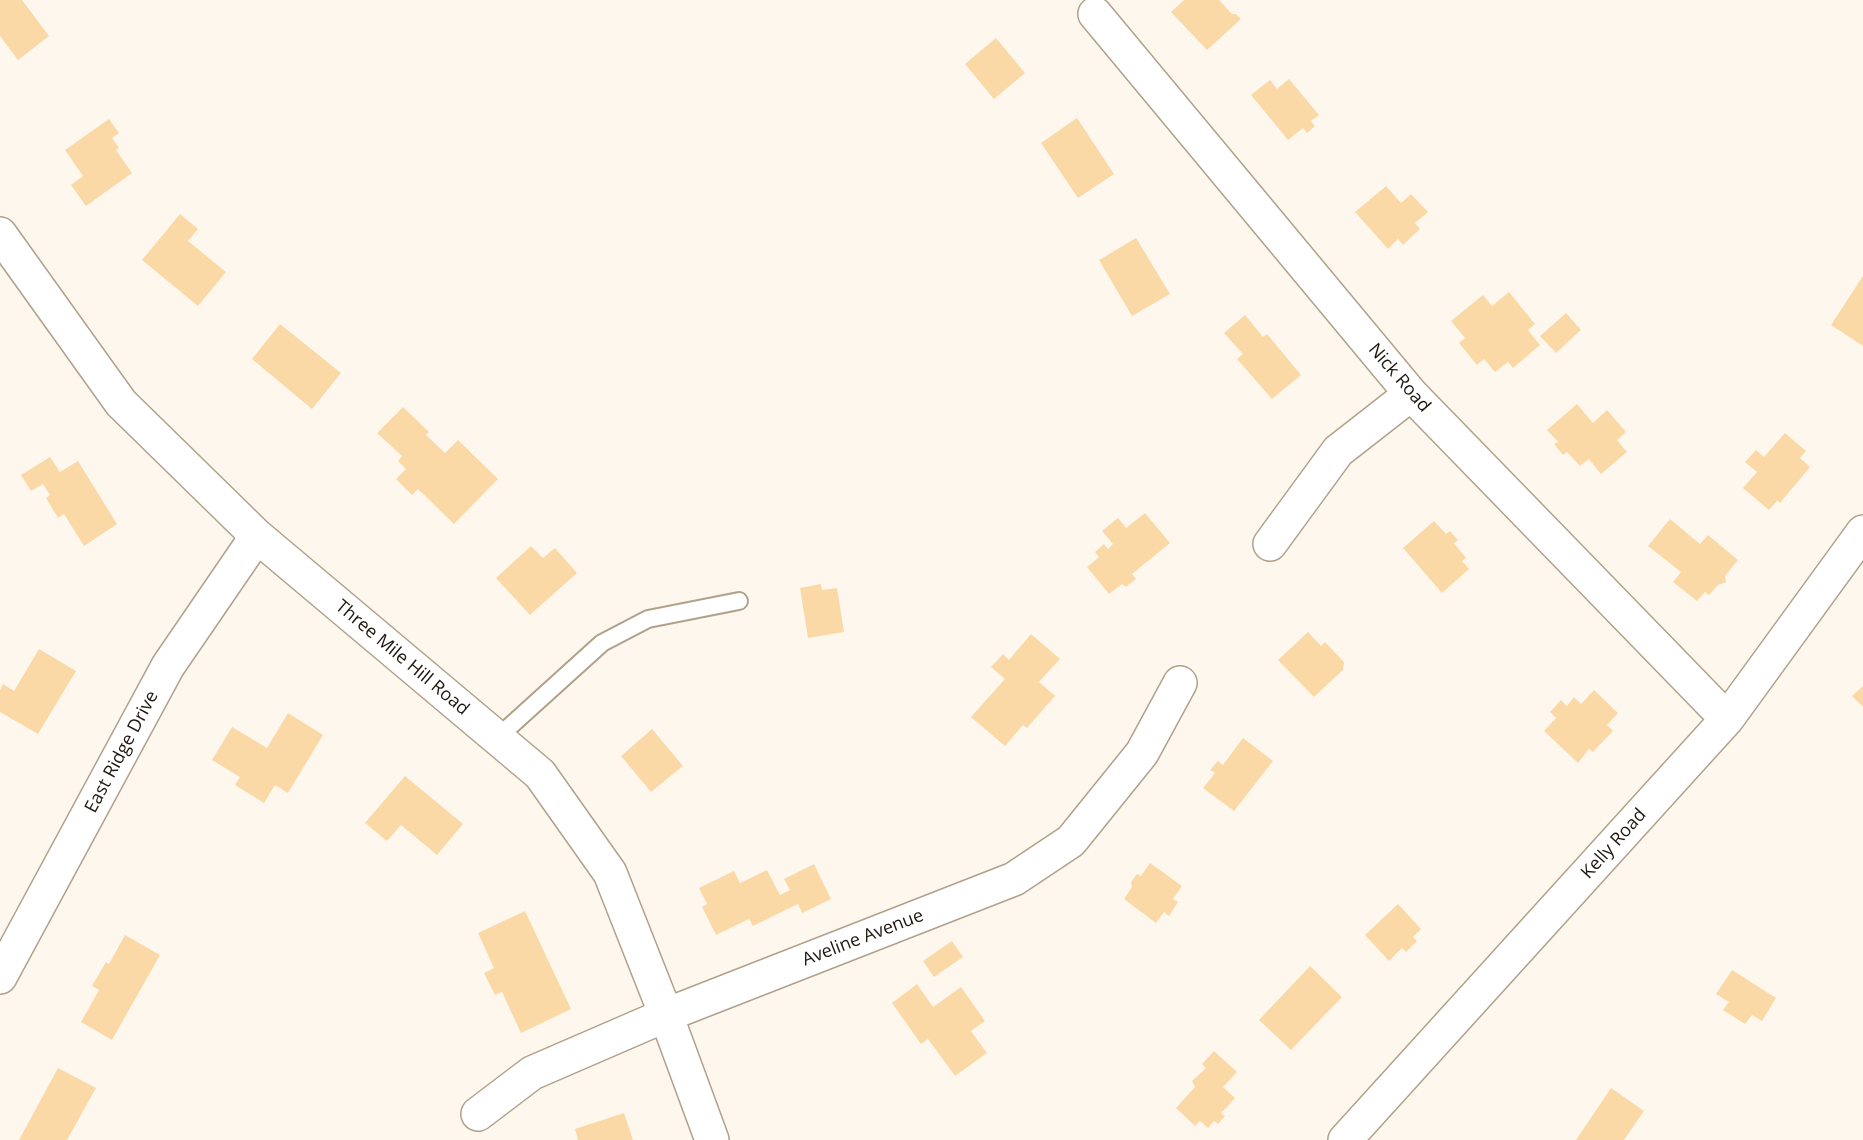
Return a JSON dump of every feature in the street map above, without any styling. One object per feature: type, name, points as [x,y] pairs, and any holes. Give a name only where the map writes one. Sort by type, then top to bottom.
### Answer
[{"type":"street","name":"Nick Road","points":[[1095,14],[1411,394],[1727,719]]},
{"type":"street","name":"Three Mile Hill Road","points":[[0,234],[121,403],[257,536],[540,774],[610,873],[712,1140]]},
{"type":"street","points":[[1270,544],[1338,451],[1411,394]]},
{"type":"street","name":"Kelly Road","points":[[1345,1140],[1727,719],[1863,532]]},
{"type":"street","name":"East Ridge Drive","points":[[0,977],[168,666],[257,536]]},
{"type":"street","name":"Aveline Avenue","points":[[478,1114],[532,1073],[666,1015],[1014,879],[1071,841],[1142,753],[1180,683]]},
{"type":"lane","points":[[497,738],[602,643],[648,619],[739,601]]},
{"type":"building","points":[[0,0],[22,0],[49,36],[18,60],[0,36]]},
{"type":"building","points":[[1184,0],[1219,0],[1232,14],[1236,14],[1241,19],[1207,50],[1171,12]]},
{"type":"building","points":[[996,38],[1025,73],[994,99],[965,64]]},
{"type":"building","points":[[1289,79],[1319,115],[1311,121],[1315,126],[1307,133],[1303,128],[1288,140],[1251,95],[1270,80],[1277,89]]},
{"type":"building","points":[[1077,118],[1114,174],[1078,198],[1041,143]]},
{"type":"building","points":[[109,119],[119,133],[112,138],[119,148],[116,150],[132,173],[86,206],[71,185],[83,176],[65,150]]},
{"type":"building","points":[[1386,186],[1401,203],[1411,194],[1428,212],[1415,223],[1420,229],[1403,245],[1398,239],[1388,249],[1355,212]]},
{"type":"building","points":[[180,214],[198,229],[188,241],[226,272],[198,306],[142,260]]},
{"type":"building","points":[[1136,238],[1170,294],[1132,316],[1099,260]]},
{"type":"building","points":[[1863,276],[1863,346],[1831,325]]},
{"type":"building","points":[[1509,292],[1535,324],[1528,330],[1540,345],[1513,368],[1508,362],[1495,372],[1484,359],[1477,365],[1459,343],[1465,338],[1451,321],[1483,295],[1492,306]]},
{"type":"building","points":[[1566,313],[1581,330],[1556,353],[1540,336]]},
{"type":"building","points":[[1245,315],[1263,337],[1267,334],[1301,375],[1272,399],[1237,359],[1243,354],[1224,333]]},
{"type":"building","points":[[280,324],[341,373],[312,409],[252,359]]},
{"type":"building","points":[[1577,404],[1593,423],[1607,410],[1626,432],[1617,440],[1627,452],[1601,474],[1589,459],[1580,466],[1567,452],[1563,455],[1554,444],[1558,442],[1547,430]]},
{"type":"building","points":[[403,407],[429,432],[426,435],[445,453],[458,440],[498,479],[454,524],[418,489],[412,495],[396,479],[406,469],[398,461],[402,456],[377,433]]},
{"type":"building","points":[[1785,433],[1806,451],[1800,458],[1810,467],[1780,503],[1777,501],[1769,510],[1743,488],[1757,472],[1745,462],[1756,450],[1764,457]]},
{"type":"building","points":[[50,457],[60,472],[78,461],[117,524],[84,546],[64,514],[58,518],[46,498],[50,495],[43,484],[31,491],[21,475]]},
{"type":"building","points":[[1145,513],[1170,543],[1132,574],[1136,579],[1126,587],[1122,584],[1109,594],[1087,567],[1099,557],[1095,552],[1104,544],[1108,549],[1113,544],[1102,531],[1118,518],[1126,528]]},
{"type":"building","points":[[1670,519],[1700,544],[1708,535],[1738,560],[1725,576],[1726,582],[1718,585],[1709,595],[1705,592],[1697,601],[1673,582],[1681,572],[1648,546]]},
{"type":"building","points":[[1434,521],[1446,534],[1450,531],[1458,540],[1454,543],[1466,558],[1462,561],[1469,569],[1442,593],[1403,548]]},
{"type":"building","points":[[531,546],[543,558],[555,548],[577,573],[530,615],[496,578]]},
{"type":"building","points":[[821,584],[822,590],[837,588],[844,632],[808,638],[800,588]]},
{"type":"building","points":[[1308,632],[1321,646],[1325,642],[1344,662],[1343,670],[1314,697],[1278,660]]},
{"type":"building","points":[[1031,634],[1060,659],[1039,682],[1055,696],[1027,728],[1023,725],[1005,746],[971,717],[1005,679],[991,667],[1003,654],[1009,660]]},
{"type":"building","points":[[39,649],[76,671],[38,734],[0,712],[0,690],[3,684],[14,691]]},
{"type":"building","points":[[1863,686],[1863,707],[1852,696]]},
{"type":"building","points":[[1594,690],[1618,713],[1607,725],[1613,731],[1593,752],[1589,749],[1578,763],[1544,731],[1556,718],[1550,712],[1561,700],[1567,706],[1574,697],[1581,704]]},
{"type":"building","points":[[288,713],[323,735],[288,793],[275,785],[264,803],[235,785],[240,777],[212,760],[232,727],[267,748]]},
{"type":"building","points":[[652,729],[683,766],[651,792],[621,756]]},
{"type":"building","points":[[1243,738],[1273,761],[1234,811],[1203,788],[1215,773],[1210,770],[1218,761],[1223,765]]},
{"type":"building","points":[[405,776],[463,824],[437,855],[401,825],[387,841],[365,823]]},
{"type":"building","points":[[1150,863],[1182,886],[1173,899],[1178,902],[1169,916],[1164,912],[1156,923],[1124,899],[1132,887],[1131,882],[1137,874],[1141,876]]},
{"type":"building","points":[[814,864],[831,899],[802,913],[798,904],[753,926],[749,919],[716,935],[702,907],[707,904],[699,888],[734,871],[740,883],[767,870],[780,895],[790,890],[784,879]]},
{"type":"building","points":[[1398,904],[1421,929],[1413,937],[1417,941],[1406,952],[1402,948],[1389,961],[1365,935]]},
{"type":"building","points":[[525,911],[571,1009],[521,1033],[502,992],[495,995],[484,973],[494,968],[478,933]]},
{"type":"building","points":[[125,935],[160,955],[112,1040],[81,1022],[99,990],[92,986],[106,962],[109,964]]},
{"type":"building","points":[[952,941],[963,957],[934,977],[923,961]]},
{"type":"building","points":[[1310,966],[1342,997],[1291,1050],[1259,1020]]},
{"type":"building","points":[[1732,970],[1776,998],[1762,1021],[1752,1015],[1745,1024],[1723,1010],[1729,1002],[1716,994]]},
{"type":"building","points":[[917,984],[933,1007],[961,987],[985,1021],[971,1031],[987,1053],[955,1076],[928,1039],[921,1044],[892,1003]]},
{"type":"building","points":[[1214,1051],[1237,1072],[1223,1087],[1235,1098],[1221,1113],[1225,1116],[1218,1124],[1214,1121],[1208,1128],[1200,1121],[1195,1126],[1176,1108],[1195,1087],[1192,1081],[1206,1068],[1202,1064]]},
{"type":"building","points":[[58,1068],[96,1088],[67,1140],[19,1140]]},
{"type":"building","points":[[1611,1088],[1644,1111],[1624,1140],[1576,1140]]},
{"type":"building","points":[[624,1113],[633,1140],[578,1140],[575,1129]]}]
